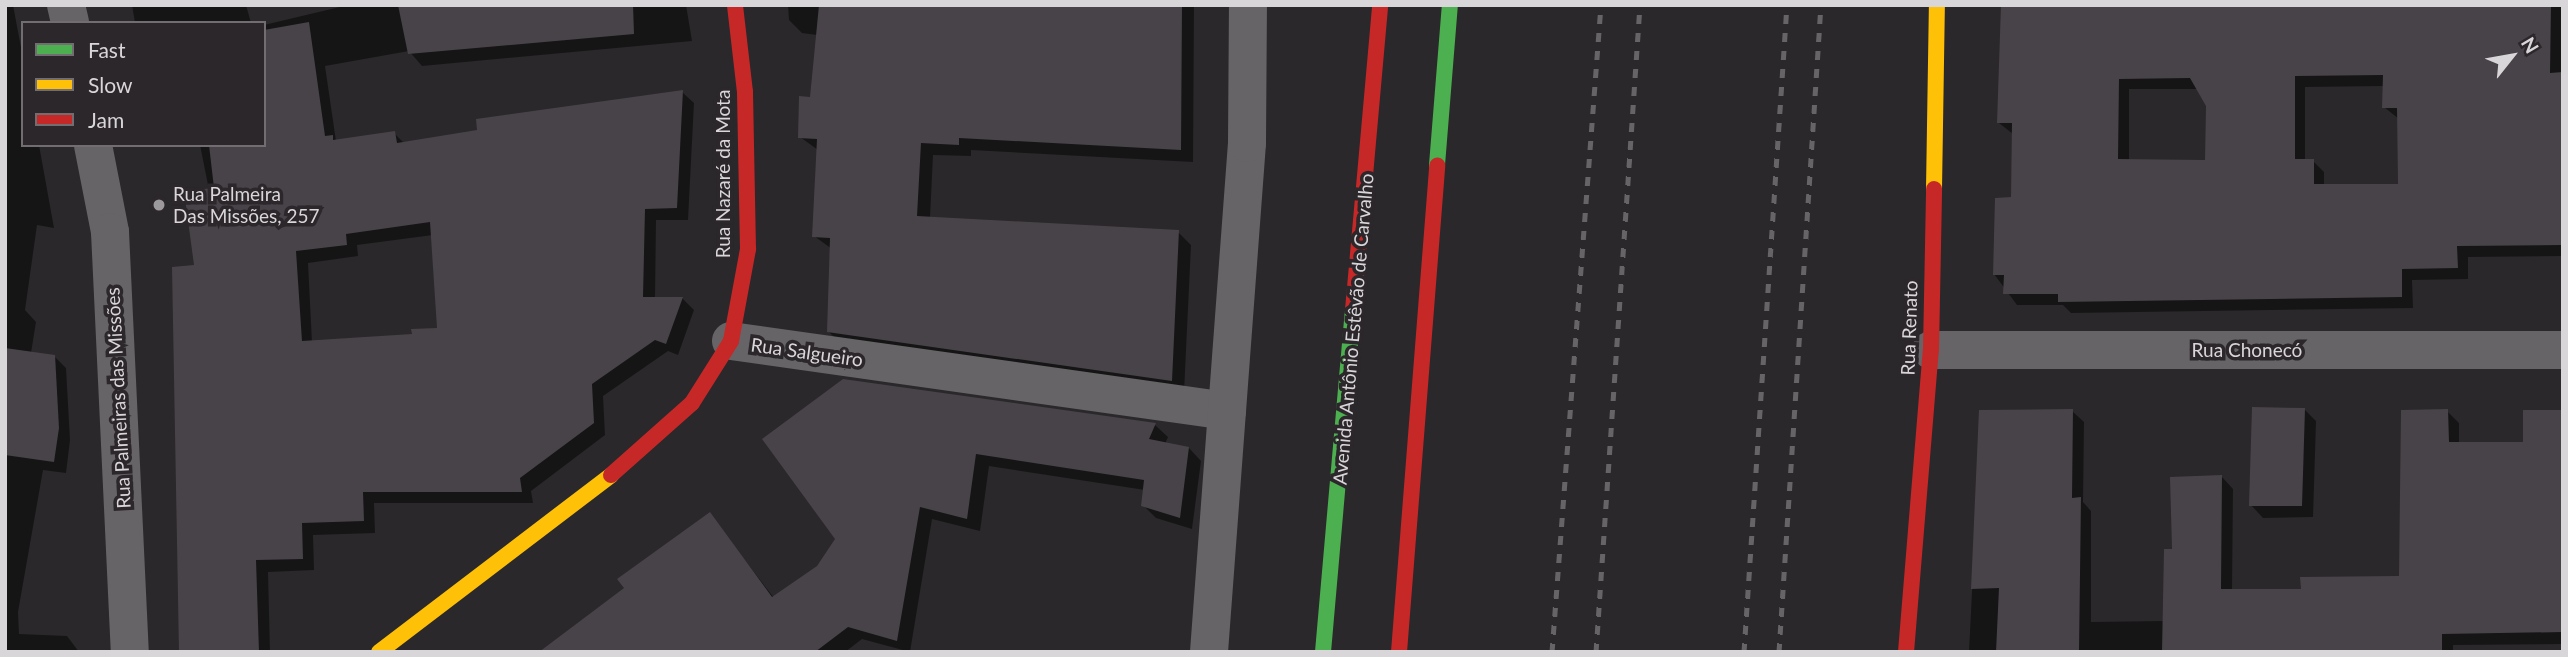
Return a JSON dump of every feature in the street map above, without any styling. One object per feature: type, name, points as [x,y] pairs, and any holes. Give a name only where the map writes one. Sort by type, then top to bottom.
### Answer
[{"type":"main road","name":"Rua Nazaré da Mota","points":[[731,341],[748,249],[745,92],[734,5]]},
{"type":"main road","name":"Avenida Antônio Estêvão de Carvalho","points":[[1323,652],[1380,5]]},
{"type":"main road","points":[[1399,652],[1450,5]]},
{"type":"main road","name":"Rua Renato","points":[[1906,652],[1931,350],[1937,5]]},
{"type":"main road","name":"Rua Salgueiro","points":[[379,652],[635,457],[692,403],[731,341]]},
{"type":"street","points":[[1209,652],[1247,142],[1248,5]]},
{"type":"street","name":"Rua Palmeiras das Missões","points":[[93,147],[110,232],[130,652]]},
{"type":"street","name":"Rua Salgueiro","points":[[731,341],[1227,411]]},
{"type":"street","name":"Rua Chonecó","points":[[1931,350],[2563,350]]},
{"type":"building","points":[[398,5],[633,5],[634,34],[408,54]]},
{"type":"building","points":[[819,5],[1182,5],[1181,150],[959,138],[959,145],[921,143],[917,216],[1179,230],[1172,381],[827,332],[830,238],[812,237],[817,139],[798,138],[799,96],[810,97]]},
{"type":"building","points":[[2001,5],[2551,5],[2550,73],[2563,72],[2563,245],[2457,246],[2458,268],[2402,269],[2402,297],[2058,302],[2058,294],[2003,294],[2004,275],[1993,275],[1995,198],[2011,197],[2012,123],[1997,123]],"holes":[[[2383,75],[2382,108],[2397,108],[2398,184],[2314,184],[2314,159],[2295,159],[2295,76]],[[2190,78],[2206,106],[2205,160],[2118,159],[2119,79]]]},
{"type":"building","points":[[309,22],[325,136],[333,135],[333,140],[395,131],[397,143],[477,130],[476,119],[683,90],[677,208],[645,209],[643,297],[683,297],[666,344],[655,340],[592,384],[594,423],[520,478],[522,492],[363,492],[364,521],[302,523],[303,559],[256,560],[259,652],[179,652],[172,267],[194,265],[184,191],[214,188],[209,147],[266,147],[266,30]],"holes":[[[430,222],[437,328],[411,329],[412,334],[302,341],[296,251],[347,245],[346,234]]]},
{"type":"building","points":[[5,348],[55,355],[59,428],[54,462],[5,455]]},
{"type":"building","points":[[843,379],[1156,423],[1149,439],[1189,447],[1180,518],[1141,506],[1144,480],[976,454],[967,519],[920,507],[897,641],[848,627],[815,652],[539,652],[624,588],[617,579],[710,512],[772,597],[817,566],[835,539],[762,439]]},
{"type":"building","points":[[2252,407],[2305,408],[2302,506],[2249,506]]},
{"type":"building","points":[[2073,409],[2072,498],[2081,497],[2079,652],[1996,652],[1999,588],[1971,589],[1979,410]]},
{"type":"building","points":[[2448,409],[2449,442],[2523,442],[2523,410],[2563,410],[2563,632],[2442,634],[2442,652],[2162,652],[2164,549],[2172,549],[2170,477],[2222,475],[2221,589],[2301,589],[2300,577],[2399,576],[2401,410]]},
{"type":"railway","points":[[1552,652],[1601,5]]},
{"type":"railway","points":[[1596,652],[1640,5]]},
{"type":"railway","points":[[1744,652],[1787,5]]},
{"type":"railway","points":[[1779,652],[1821,5]]},
{"type":"traffic: fast","points":[[1437,165],[1450,5]]},
{"type":"traffic: fast","points":[[1323,652],[1353,310]]},
{"type":"traffic: slow","points":[[1934,189],[1937,5]]},
{"type":"traffic: slow","points":[[379,652],[611,475]]},
{"type":"traffic: jam","points":[[611,475],[692,403],[731,341],[748,249],[745,92],[735,5]]},
{"type":"traffic: jam","points":[[1353,310],[1380,5]]},
{"type":"traffic: jam","points":[[1399,652],[1437,165]]},
{"type":"traffic: jam","points":[[1906,652],[1931,350],[1934,189]]},
{"type":"place","name":"Rua Palmeira Das Missões, 257","points":[[159,205]]}]
